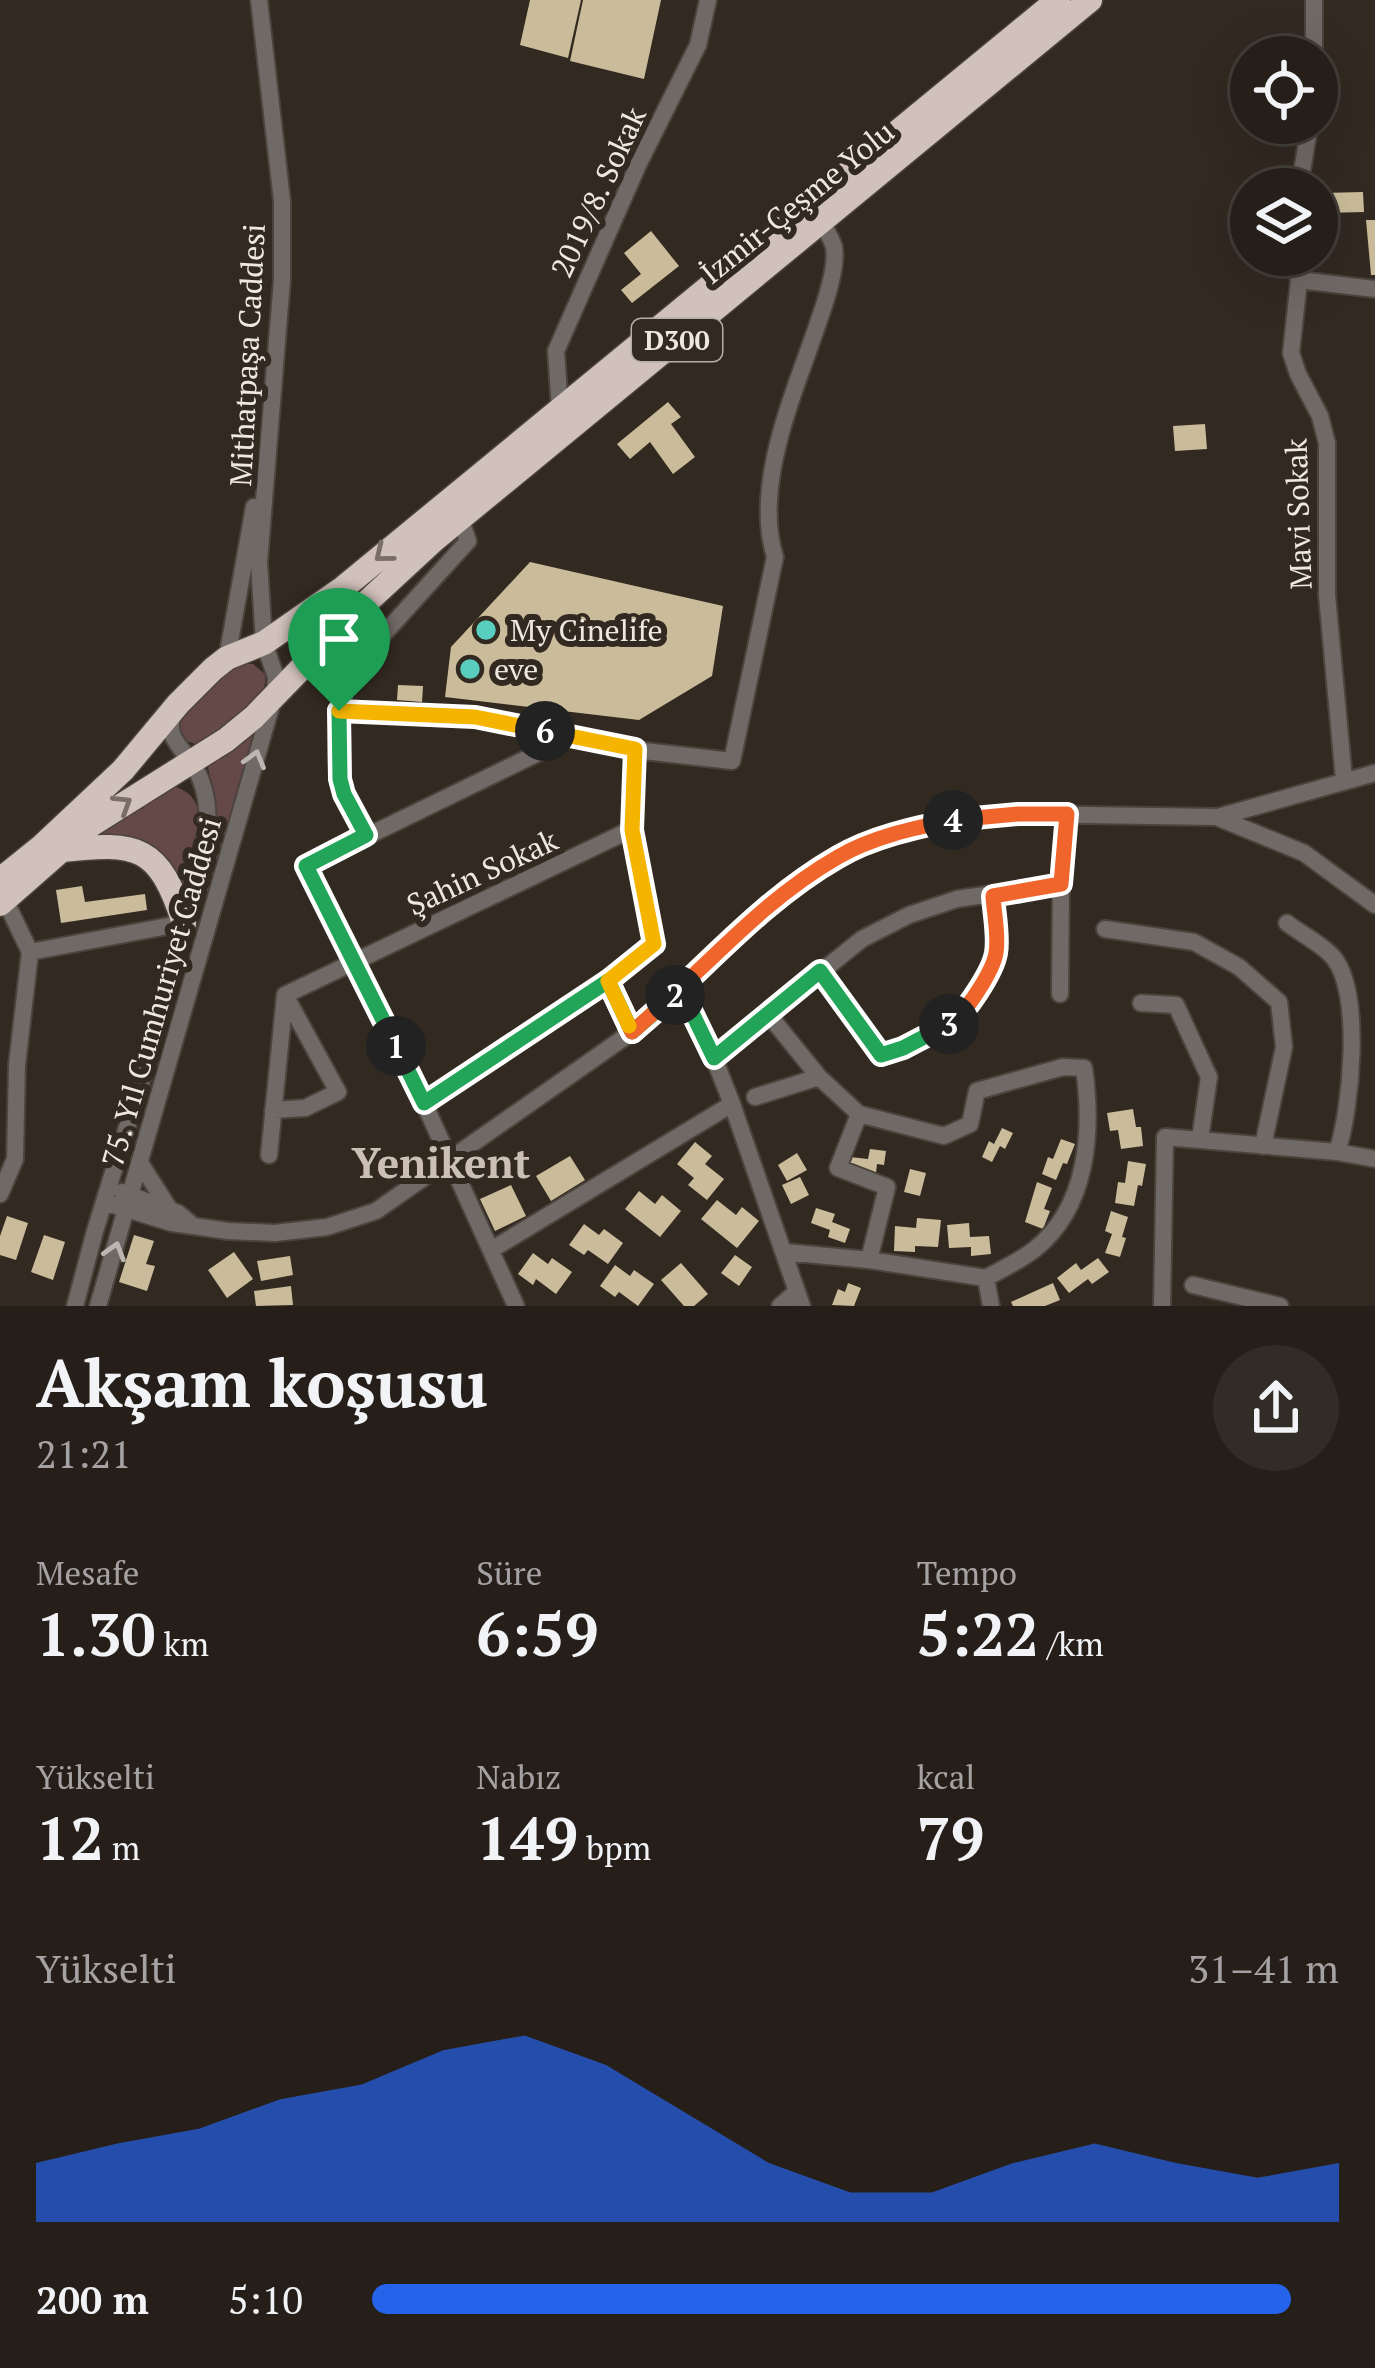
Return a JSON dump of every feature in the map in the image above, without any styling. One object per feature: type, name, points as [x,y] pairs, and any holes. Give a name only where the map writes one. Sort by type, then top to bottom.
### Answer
[{"type":"highway","name":"İzmir-Çeşme Yolu","points":[[264,643],[343,588],[1058,0]]},
{"type":"highway","name":"İzmir-Çeşme Yolu","points":[[275,693],[460,518],[1090,0]]},
{"type":"highway","name":"D300","points":[[2,894],[42,846],[123,770],[178,704],[227,658],[264,643]]},
{"type":"highway","name":"D300","points":[[2,894],[89,826],[254,717],[275,693]]},
{"type":"highway","points":[[62,850],[118,846],[145,853],[174,892],[184,923]]},
{"type":"street","name":"Mithatpaşa Caddesi","points":[[259,0],[282,201],[282,280],[259,562],[264,643],[276,676],[275,693]]},
{"type":"street","name":"2019/8. Sokak","points":[[560,410],[556,351],[638,165],[698,45],[708,0]]},
{"type":"street","points":[[1314,0],[1315,36]]},
{"type":"street","points":[[339,711],[475,717],[635,749],[732,761],[775,557],[768,535],[774,458],[828,295],[834,248],[821,221]]},
{"type":"street","name":"Mavi Sokak","points":[[1298,276],[1291,346],[1295,368],[1320,416],[1327,443],[1327,595],[1345,780]]},
{"type":"street","points":[[1299,280],[1375,289]]},
{"type":"street","points":[[227,658],[266,442]]},
{"type":"street","points":[[366,835],[340,779],[339,711],[345,683],[353,668],[468,541],[460,518]]},
{"type":"street","points":[[262,609],[277,620],[298,620]]},
{"type":"street","name":"75. Yıl Cumhuriyet Caddesi","points":[[98,1306],[275,693]]},
{"type":"street","name":"75. Yıl Cumhuriyet Caddesi","points":[[75,1306],[201,861],[209,809],[191,762],[171,732],[170,721],[178,704]]},
{"type":"street","points":[[516,1306],[424,1103],[306,866],[573,736]]},
{"type":"street","points":[[424,1103],[608,981],[654,944],[632,830],[635,749]]},
{"type":"street","points":[[106,1194],[172,1223],[227,1231],[275,1233],[327,1227],[376,1211],[632,1032],[774,900],[840,855],[908,829],[970,817],[1218,818],[1375,773]]},
{"type":"street","points":[[1060,994],[1067,814]]},
{"type":"street","points":[[1218,818],[1304,853],[1375,905]]},
{"type":"street","name":"Şahin Sokak","points":[[285,995],[632,830]]},
{"type":"street","points":[[714,1058],[862,939],[957,899],[1061,884]]},
{"type":"street","points":[[0,1195],[15,1159],[17,1065],[30,952],[2,894]]},
{"type":"street","points":[[820,971],[881,1055],[903,1048],[958,1019],[982,982],[996,954],[993,896]]},
{"type":"street","points":[[30,952],[184,923]]},
{"type":"street","points":[[1287,923],[1335,958],[1348,993],[1353,1038],[1344,1131],[1336,1152]]},
{"type":"street","points":[[1105,929],[1194,942],[1239,967],[1279,1002],[1284,1047],[1263,1146]]},
{"type":"street","points":[[608,981],[632,1032]]},
{"type":"street","points":[[681,990],[714,1058],[785,1252],[798,1300],[780,1306]]},
{"type":"street","points":[[273,1110],[305,1108],[338,1092],[285,995]]},
{"type":"street","points":[[269,1155],[285,995]]},
{"type":"street","points":[[1141,1003],[1176,1005],[1209,1077],[1200,1139]]},
{"type":"street","points":[[768,1013],[819,1077],[859,1114],[944,1136],[970,1124],[976,1091],[1064,1067],[1084,1069],[1089,1102],[1083,1174],[1062,1220],[1036,1249],[986,1278],[785,1252]]},
{"type":"street","points":[[755,1097],[819,1077]]},
{"type":"street","points":[[490,1250],[732,1104]]},
{"type":"street","points":[[859,1114],[838,1168],[887,1187],[869,1260]]},
{"type":"street","points":[[1162,1306],[1165,1136],[1375,1159]]},
{"type":"street","points":[[140,1162],[171,1210]]},
{"type":"street","points":[[129,1202],[171,1210],[192,1224]]},
{"type":"street","points":[[986,1278],[991,1306]]},
{"type":"street","points":[[1193,1285],[1280,1306]]},
{"type":"shaded area","points":[[241,664],[253,664],[266,675],[263,696],[204,744],[182,739],[179,722],[189,704]]},
{"type":"shaded area","points":[[254,733],[207,899],[201,898],[216,833],[208,768]]},
{"type":"shaded area","points":[[175,787],[189,794],[199,819],[184,897],[111,835],[96,834]]},
{"type":"building","points":[[530,0],[581,0],[568,58],[520,45]]},
{"type":"building","points":[[583,0],[661,0],[644,79],[570,61]]},
{"type":"building","points":[[1363,192],[1364,212],[1338,213],[1338,193]]},
{"type":"building","points":[[1366,220],[1375,220],[1375,275],[1371,275]]},
{"type":"building","points":[[651,231],[679,266],[632,303],[621,290],[641,274],[624,253]]},
{"type":"building","points":[[668,402],[681,417],[671,424],[695,457],[673,474],[650,442],[630,459],[617,444]]},
{"type":"building","points":[[1205,424],[1207,449],[1175,451],[1173,426]]},
{"type":"building","points":[[530,562],[723,606],[712,676],[639,720],[445,697],[451,647]]},
{"type":"building","points":[[398,685],[423,686],[422,702],[397,700]]},
{"type":"building","points":[[82,886],[85,902],[145,894],[147,910],[61,923],[56,890]]},
{"type":"building","points":[[1133,1109],[1143,1146],[1121,1149],[1118,1130],[1110,1131],[1107,1113]]},
{"type":"building","points":[[1002,1128],[1013,1133],[992,1162],[982,1157]]},
{"type":"building","points":[[1061,1139],[1075,1144],[1056,1180],[1042,1174]]},
{"type":"building","points":[[695,1142],[712,1156],[705,1164],[724,1179],[707,1200],[688,1185],[694,1178],[677,1164]]},
{"type":"building","points":[[870,1149],[886,1151],[884,1165],[877,1164],[876,1173],[849,1169],[850,1157],[868,1159]]},
{"type":"building","points":[[797,1153],[807,1170],[787,1181],[778,1165]]},
{"type":"building","points":[[570,1156],[585,1180],[551,1201],[536,1176]]},
{"type":"building","points":[[1128,1161],[1146,1164],[1134,1206],[1115,1203],[1118,1182],[1125,1183]]},
{"type":"building","points":[[910,1169],[926,1173],[920,1196],[904,1192]]},
{"type":"building","points":[[800,1177],[809,1195],[791,1204],[782,1185]]},
{"type":"building","points":[[1037,1182],[1052,1188],[1043,1229],[1025,1222]]},
{"type":"building","points":[[511,1185],[526,1216],[495,1231],[480,1199]]},
{"type":"building","points":[[639,1191],[655,1204],[662,1195],[681,1211],[660,1237],[625,1209]]},
{"type":"building","points":[[717,1200],[736,1215],[742,1207],[759,1221],[737,1248],[701,1219]]},
{"type":"building","points":[[816,1208],[835,1214],[832,1222],[850,1229],[845,1243],[811,1223]]},
{"type":"building","points":[[1111,1211],[1128,1217],[1120,1257],[1105,1253],[1112,1234],[1105,1231]]},
{"type":"building","points":[[7,1216],[28,1223],[16,1260],[0,1255]]},
{"type":"building","points":[[917,1218],[941,1220],[938,1247],[894,1251],[895,1226],[916,1228]]},
{"type":"building","points":[[969,1223],[970,1237],[989,1236],[991,1254],[971,1256],[971,1247],[949,1248],[947,1225]]},
{"type":"building","points":[[584,1224],[599,1235],[604,1229],[623,1243],[608,1264],[588,1250],[584,1255],[569,1245]]},
{"type":"building","points":[[44,1235],[65,1242],[53,1280],[31,1272]]},
{"type":"building","points":[[134,1235],[154,1241],[146,1264],[155,1266],[147,1291],[119,1282]]},
{"type":"building","points":[[234,1252],[253,1279],[227,1298],[208,1270]]},
{"type":"building","points":[[533,1253],[548,1264],[552,1258],[572,1272],[556,1294],[536,1279],[533,1285],[518,1274]]},
{"type":"building","points":[[735,1255],[752,1267],[739,1286],[721,1273]]},
{"type":"building","points":[[290,1256],[293,1275],[261,1281],[257,1261]]},
{"type":"building","points":[[1098,1258],[1109,1272],[1092,1284],[1088,1279],[1069,1293],[1057,1278],[1076,1263],[1081,1270]]},
{"type":"building","points":[[681,1263],[708,1294],[694,1306],[684,1306],[661,1280]]},
{"type":"building","points":[[615,1265],[630,1276],[634,1270],[654,1284],[638,1306],[600,1286]]},
{"type":"building","points":[[848,1283],[861,1288],[854,1306],[832,1305],[838,1289],[845,1292]]},
{"type":"building","points":[[1053,1283],[1060,1300],[1045,1306],[1013,1306],[1011,1302]]},
{"type":"building","points":[[291,1286],[293,1305],[256,1306],[254,1291]]},
{"type":"place","name":"My Cinelife","points":[[486,630]]},
{"type":"place","name":"eve","points":[[470,669]]},
{"type":"district","name":"Yenikent","points":[[441,1162]]},
{"type":"route","points":[[339,711],[340,779],[366,835],[306,866],[424,1103],[608,981],[632,1032],[681,990],[714,1058],[820,971],[881,1055],[903,1048],[958,1019],[982,982],[996,954],[993,896],[1061,884],[1067,814],[970,817],[908,829],[840,855],[774,900],[632,1032],[608,981],[654,944],[632,830],[635,749],[475,717],[339,711]]}]
